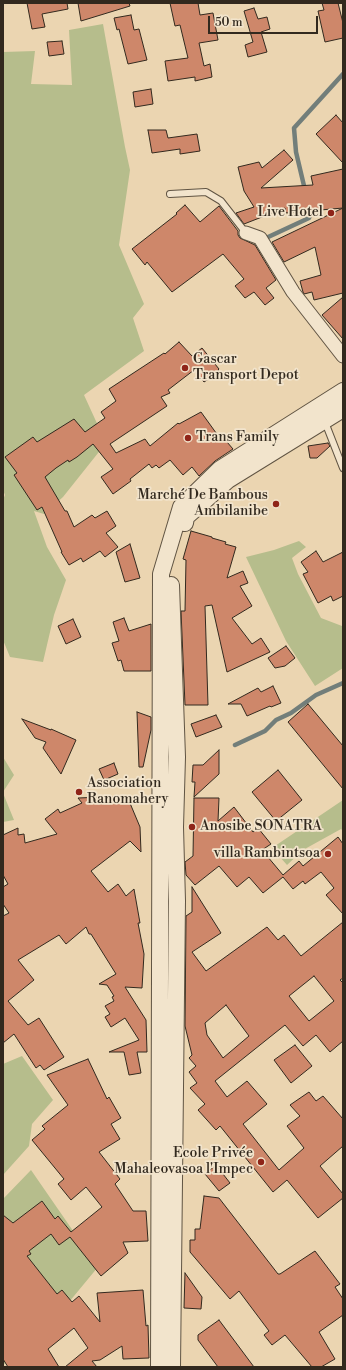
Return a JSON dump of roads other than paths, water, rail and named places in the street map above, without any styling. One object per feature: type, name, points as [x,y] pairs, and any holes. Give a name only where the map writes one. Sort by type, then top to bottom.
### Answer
[{"type":"street","points":[[246,233],[260,238],[293,292],[343,356]]},
{"type":"street","points":[[159,1367],[161,574],[181,507],[220,469],[343,391]]},
{"type":"street","points":[[172,1367],[177,906],[175,828],[177,757],[171,575],[186,517],[228,480],[343,409]]},
{"type":"lane","points":[[170,194],[206,192],[221,201],[246,233]]},
{"type":"lane","points":[[325,420],[343,468]]},
{"type":"waterway","points":[[305,190],[296,152],[294,128],[343,74]]},
{"type":"waterway","points":[[266,238],[309,218],[311,212],[309,205]]},
{"type":"waterway","points":[[235,745],[265,731],[276,720],[291,713],[316,695],[343,683]]},
{"type":"place","name":"Live Hotel","points":[[331,213]]},
{"type":"place","name":"Gascar Transport Depot","points":[[185,368]]},
{"type":"place","name":"Trans Family","points":[[188,438]]},
{"type":"place","name":"Marché De Bambous Ambilanibe","points":[[276,504]]},
{"type":"place","name":"Association Ranomahery","points":[[79,792]]},
{"type":"place","name":"Anosibe SONATRA","points":[[192,827]]},
{"type":"place","name":"villa Rambintsoa","points":[[328,854]]},
{"type":"place","name":"Ecole Privée Mahaleovasoa l'Impec","points":[[261,1162]]}]
